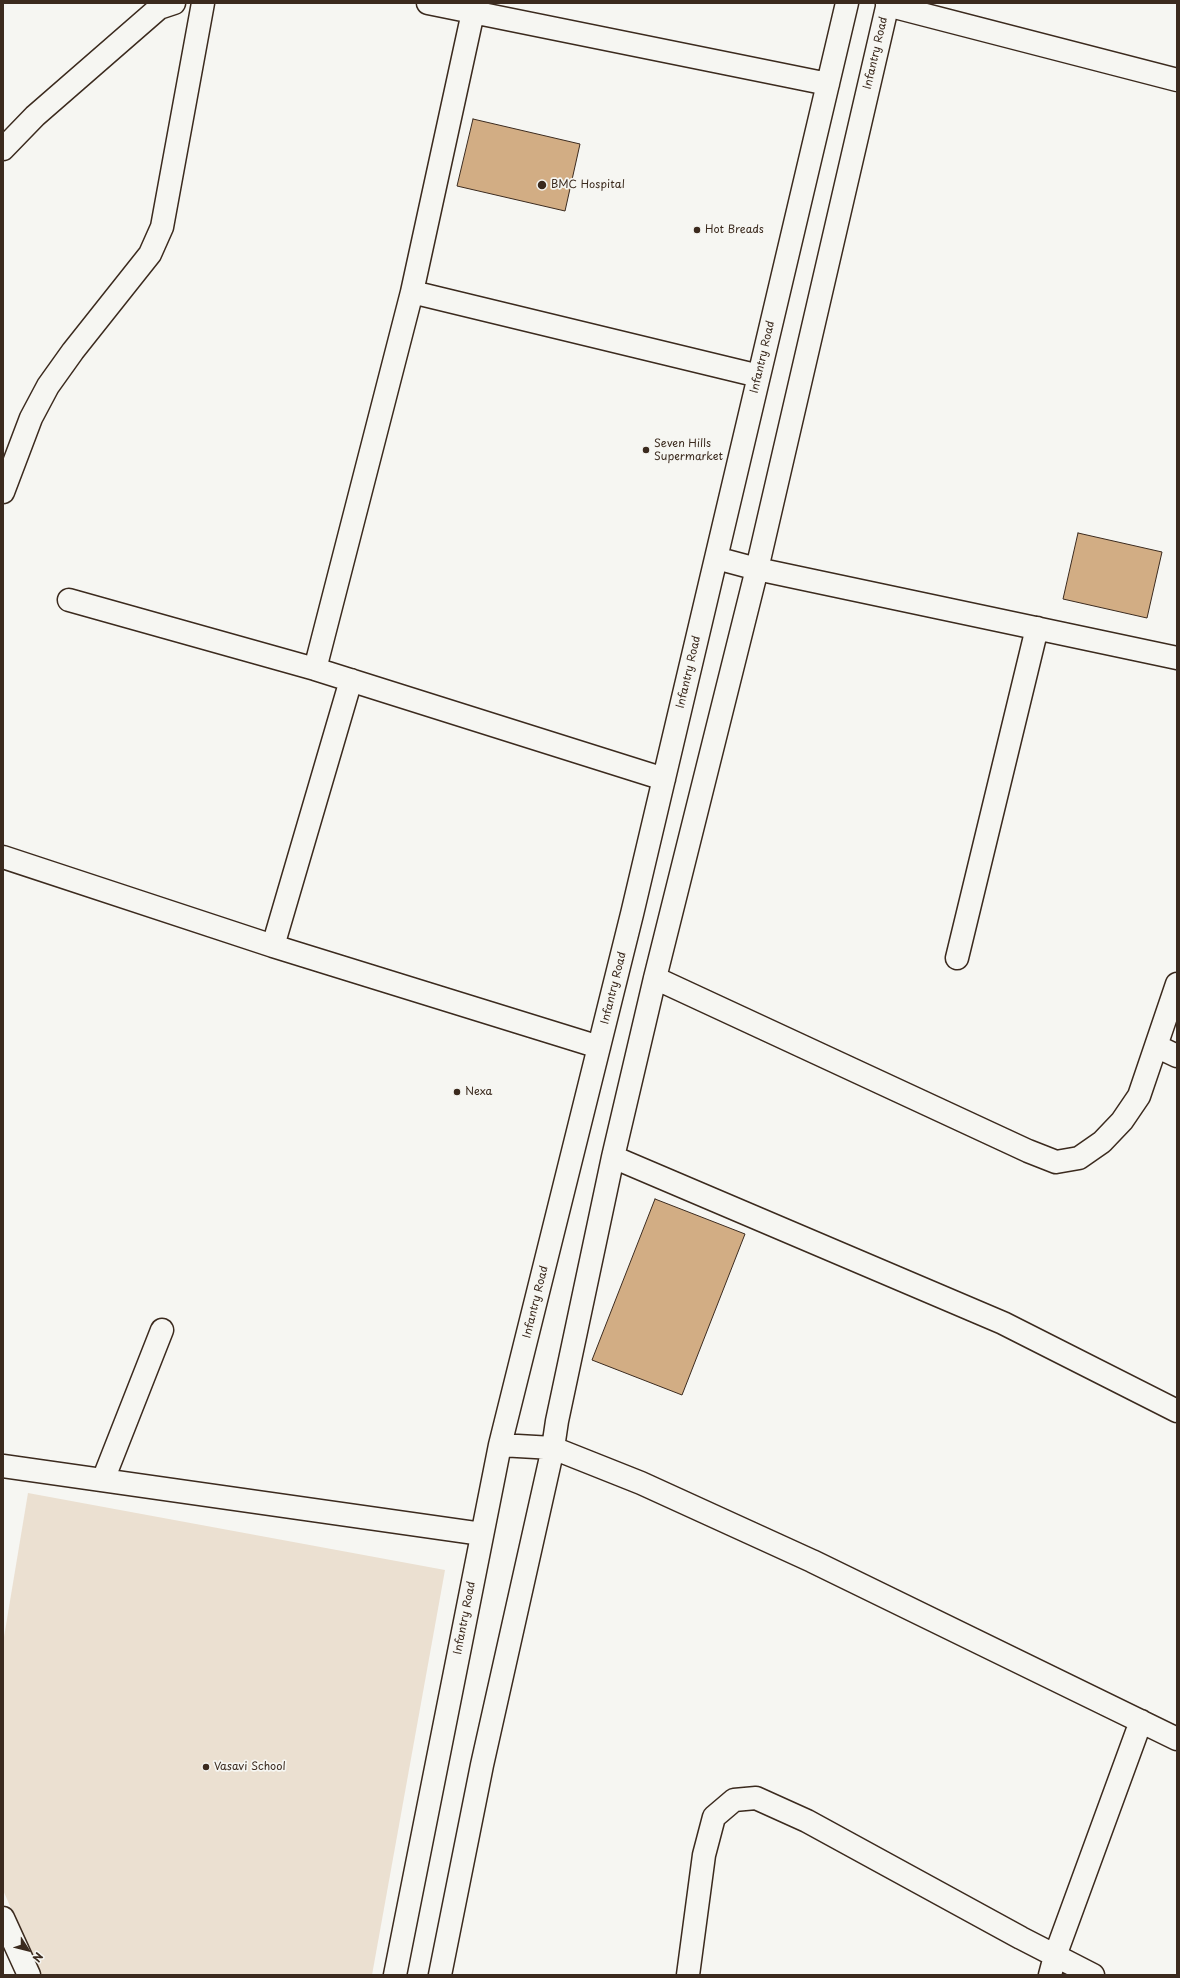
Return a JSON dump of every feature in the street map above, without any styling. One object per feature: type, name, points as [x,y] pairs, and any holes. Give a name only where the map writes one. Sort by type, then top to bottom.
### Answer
[{"type":"street","points":[[3,492],[31,418],[48,386],[73,350],[150,254],[162,227],[203,3]]},
{"type":"street","points":[[428,3],[474,8],[828,84]]},
{"type":"street","name":"Infantry Road","points":[[395,1975],[500,1445],[664,779],[847,3]]},
{"type":"street","points":[[887,4],[1177,80]]},
{"type":"street","name":"Infantry Road","points":[[440,1975],[482,1765],[553,1448],[557,1421],[613,1157],[655,978],[757,569],[887,4]]},
{"type":"street","points":[[3,149],[35,116],[163,5]]},
{"type":"street","points":[[315,669],[412,292],[474,8]]},
{"type":"street","points":[[412,292],[759,376]]},
{"type":"street","points":[[716,558],[757,569],[1177,658]]},
{"type":"street","points":[[69,600],[315,669],[664,779]]},
{"type":"street","points":[[957,958],[1037,628]]},
{"type":"street","points":[[272,946],[351,680]]},
{"type":"street","points":[[3,858],[272,946],[599,1047]]},
{"type":"street","points":[[655,978],[1021,1148],[1056,1162],[1079,1158],[1102,1142],[1122,1121],[1139,1096],[1177,984]]},
{"type":"street","points":[[1156,1046],[1177,1056]]},
{"type":"street","points":[[613,1157],[1003,1323],[1177,1411]]},
{"type":"street","points":[[103,1480],[162,1330]]},
{"type":"street","points":[[500,1445],[553,1448],[642,1483],[812,1560],[1177,1739]]},
{"type":"street","points":[[3,1466],[482,1534]]},
{"type":"street","points":[[1053,1965],[1141,1721]]},
{"type":"street","points":[[688,1975],[704,1855],[714,1817],[734,1800],[756,1798],[807,1821],[1053,1965],[1093,1975]]},
{"type":"street","points":[[3,1918],[29,1975]]},
{"type":"shaded area","name":"Vasavi School","points":[[28,1493],[445,1570],[372,1975],[40,1975],[3,1890],[3,1643]]},
{"type":"building","points":[[473,119],[580,144],[565,211],[457,186]]},
{"type":"building","points":[[1078,533],[1162,552],[1147,618],[1063,599]]},
{"type":"building","points":[[655,1199],[745,1234],[682,1395],[592,1360]]},
{"type":"place","name":"BMC Hospital","points":[[542,185]]},
{"type":"place","name":"Hot Breads","points":[[697,230]]},
{"type":"place","name":"Seven Hills Supermarket","points":[[646,450]]},
{"type":"place","name":"Nexa","points":[[457,1092]]},
{"type":"place","name":"Vasavi School","points":[[206,1767]]}]
